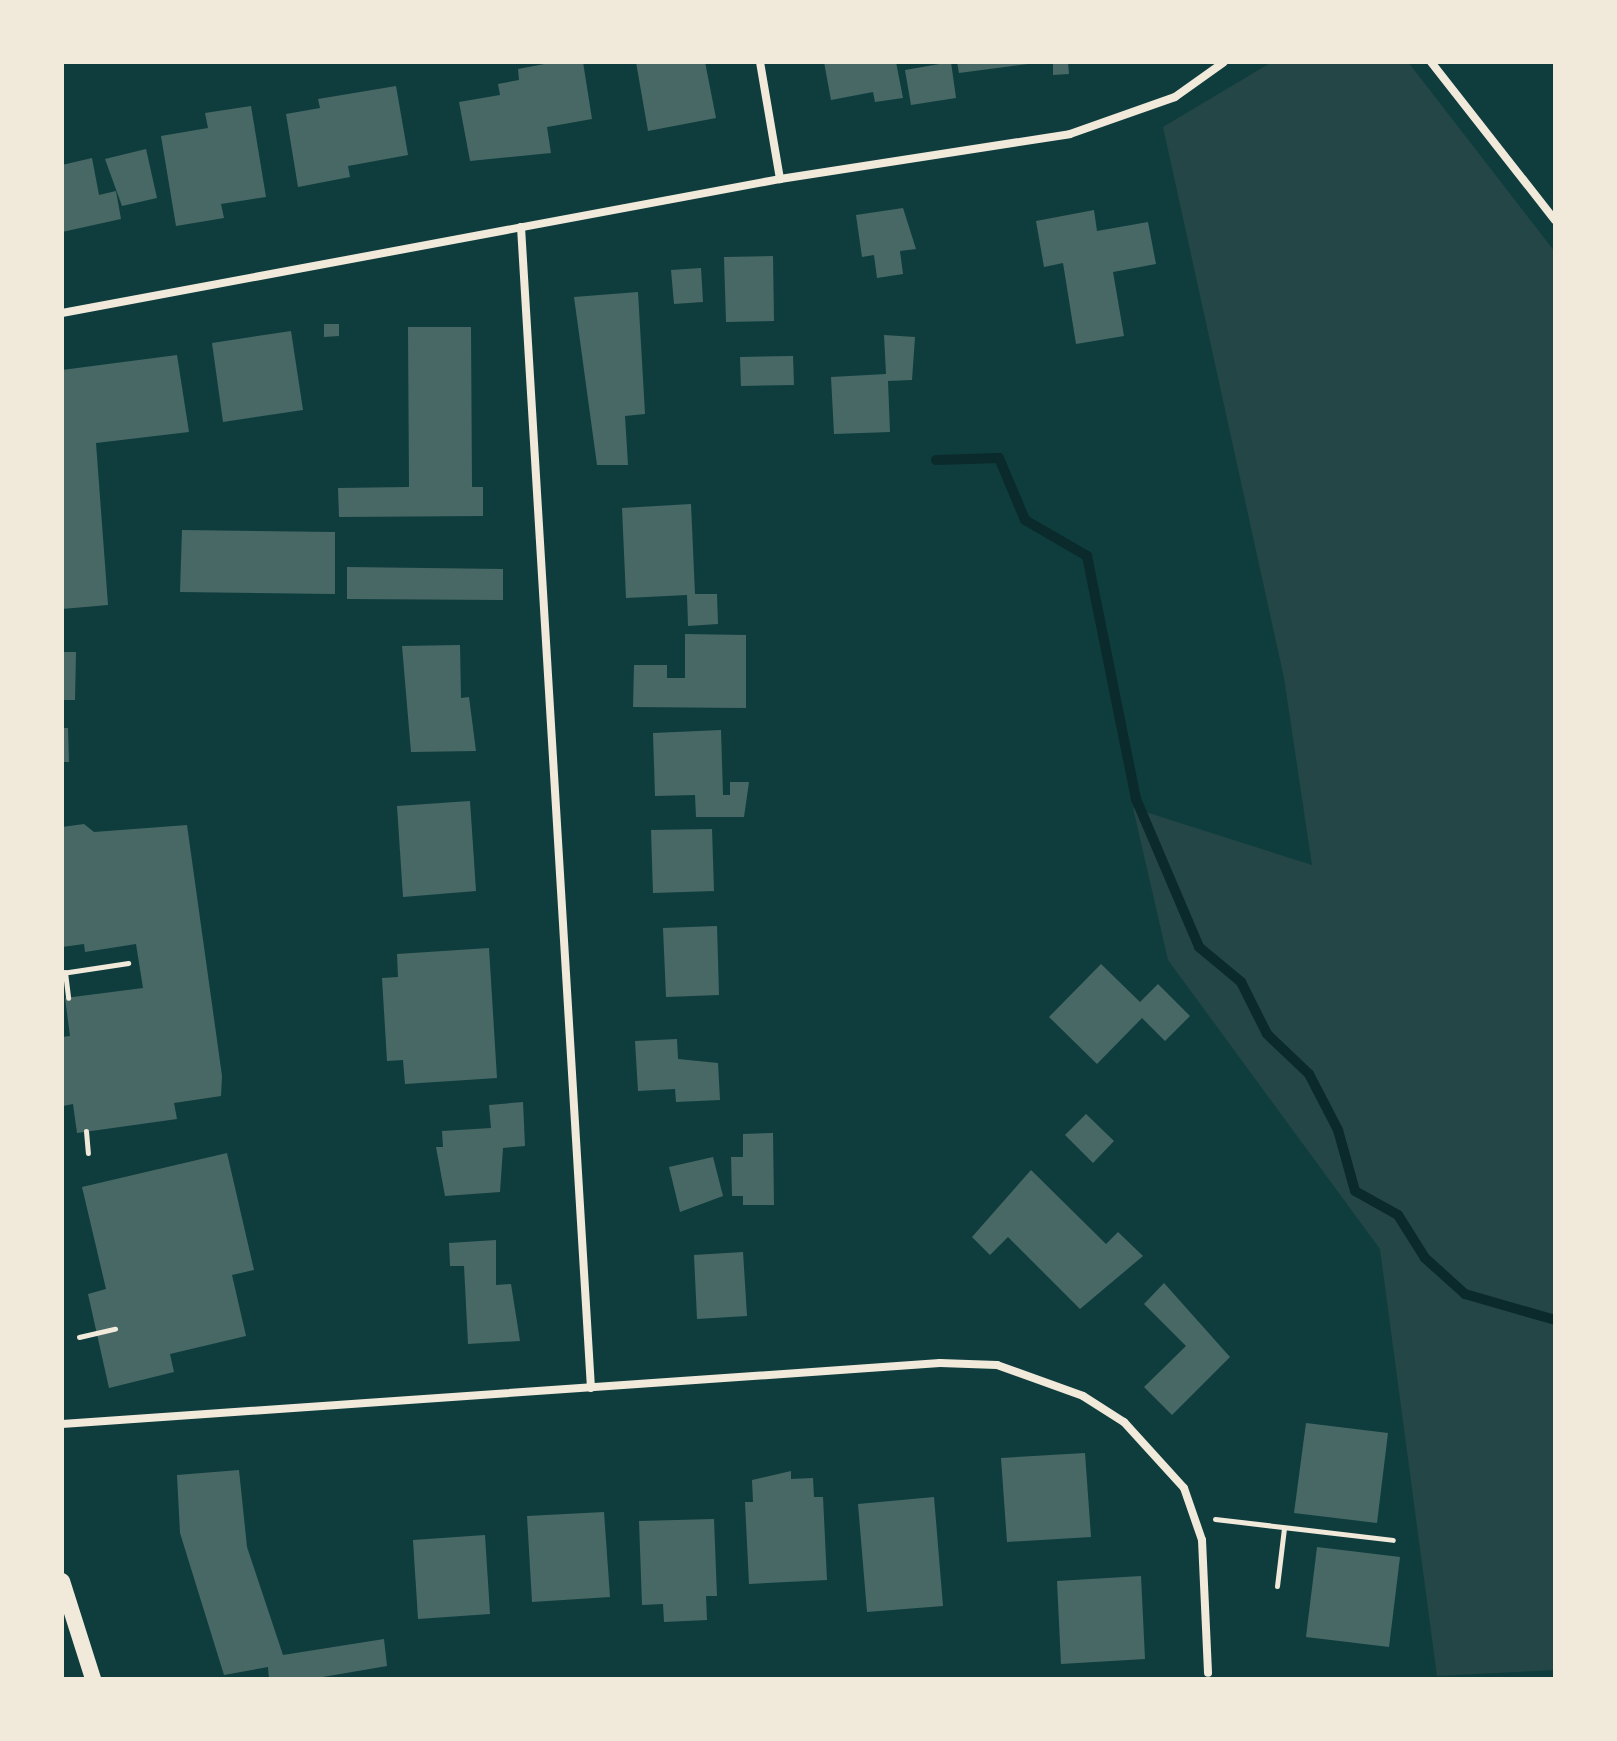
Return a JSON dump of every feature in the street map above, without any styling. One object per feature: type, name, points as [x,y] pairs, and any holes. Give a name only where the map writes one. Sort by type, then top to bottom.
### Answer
[{"type":"main road","points":[[62,1581],[93,1679]]},
{"type":"street","points":[[760,62],[780,179]]},
{"type":"street","points":[[62,313],[780,179],[1070,134],[1175,97],[1224,62]]},
{"type":"street","points":[[1431,62],[1555,220]]},
{"type":"street","points":[[521,227],[591,1388]]},
{"type":"street","points":[[62,1424],[940,1363],[997,1365],[1083,1396],[1124,1422],[1184,1488],[1194,1517],[1208,1595],[1208,1673]]},
{"type":"path","points":[[68,998],[64,972],[128,963]]},
{"type":"path","points":[[86,1131],[88,1153]]},
{"type":"path","points":[[79,1337],[115,1329]]},
{"type":"path","points":[[1194,1517],[1393,1540]]},
{"type":"path","points":[[1277,1586],[1284,1527]]},
{"type":"shaded area","points":[[1272,62],[1408,62],[1555,252],[1555,1670],[1437,1676],[1380,1249],[1168,960],[1133,808],[1312,865],[1284,678],[1163,127]]},
{"type":"building","points":[[555,62],[583,62],[592,119],[547,127],[551,153],[470,161],[459,102],[500,95],[498,84],[519,80],[518,69]]},
{"type":"building","points":[[636,62],[705,62],[716,118],[648,131]]},
{"type":"building","points":[[824,62],[896,62],[903,98],[875,102],[873,92],[831,100]]},
{"type":"building","points":[[951,62],[956,98],[911,105],[905,70]]},
{"type":"building","points":[[957,62],[1028,62],[1028,64],[959,73]]},
{"type":"building","points":[[1053,62],[1068,62],[1069,74],[1053,75]]},
{"type":"building","points":[[396,86],[408,155],[348,166],[350,177],[298,187],[286,114],[320,108],[318,99]]},
{"type":"building","points":[[251,106],[266,197],[221,204],[224,218],[176,226],[161,136],[208,128],[205,113]]},
{"type":"building","points":[[146,149],[157,198],[122,206],[105,159]]},
{"type":"building","points":[[92,158],[99,195],[116,191],[121,219],[62,232],[62,165]]},
{"type":"building","points":[[903,208],[916,249],[900,251],[903,274],[877,278],[874,255],[862,257],[856,215]]},
{"type":"building","points":[[1094,210],[1097,231],[1148,222],[1156,264],[1113,272],[1124,336],[1076,344],[1063,263],[1044,267],[1036,221]]},
{"type":"building","points":[[773,256],[774,321],[726,322],[724,257]]},
{"type":"building","points":[[701,268],[703,302],[674,304],[671,270]]},
{"type":"building","points":[[638,292],[645,414],[625,416],[628,465],[597,465],[574,297]]},
{"type":"building","points":[[324,324],[339,324],[339,336],[324,337]]},
{"type":"building","points":[[408,327],[471,327],[472,487],[483,487],[483,516],[339,517],[338,488],[409,487]]},
{"type":"building","points":[[291,331],[303,410],[223,422],[212,343]]},
{"type":"building","points":[[884,335],[915,337],[912,380],[888,381],[890,432],[834,434],[831,377],[886,374]]},
{"type":"building","points":[[177,355],[189,432],[96,443],[108,605],[62,609],[62,370]]},
{"type":"building","points":[[793,356],[794,385],[741,386],[740,357]]},
{"type":"building","points":[[691,504],[695,594],[717,594],[718,624],[688,626],[687,595],[626,598],[622,508]]},
{"type":"building","points":[[182,530],[335,532],[335,594],[180,592]]},
{"type":"building","points":[[347,567],[503,569],[503,600],[347,599]]},
{"type":"building","points":[[685,634],[746,635],[746,708],[633,707],[634,665],[667,665],[667,678],[685,678]]},
{"type":"building","points":[[460,645],[461,698],[469,697],[476,751],[411,752],[402,646]]},
{"type":"building","points":[[62,652],[76,652],[75,700],[62,700]]},
{"type":"building","points":[[62,728],[68,728],[69,762],[62,762]]},
{"type":"building","points":[[721,730],[723,795],[730,795],[730,782],[749,782],[744,817],[696,817],[695,795],[655,796],[653,733]]},
{"type":"building","points":[[470,801],[476,891],[403,897],[397,806]]},
{"type":"building","points":[[84,824],[94,832],[187,825],[222,1076],[221,1096],[174,1103],[177,1119],[77,1133],[73,1104],[63,1106],[62,1037],[70,1036],[65,998],[143,988],[136,944],[85,952],[84,944],[62,947],[62,827]]},
{"type":"building","points":[[712,829],[714,891],[653,893],[651,830]]},
{"type":"building","points":[[717,926],[719,995],[666,997],[663,928]]},
{"type":"building","points":[[489,948],[497,1078],[405,1084],[403,1060],[387,1061],[382,978],[398,977],[397,954]]},
{"type":"building","points":[[1101,964],[1140,1002],[1158,984],[1190,1016],[1165,1041],[1142,1018],[1097,1064],[1049,1017]]},
{"type":"building","points":[[677,1039],[678,1059],[718,1063],[720,1100],[676,1102],[675,1089],[638,1091],[635,1041]]},
{"type":"building","points":[[523,1102],[525,1146],[503,1148],[500,1192],[445,1196],[436,1147],[443,1147],[442,1131],[491,1128],[489,1105]]},
{"type":"building","points":[[1086,1114],[1114,1141],[1093,1163],[1065,1135]]},
{"type":"building","points":[[773,1133],[774,1205],[743,1205],[743,1196],[732,1196],[731,1157],[743,1157],[743,1134]]},
{"type":"building","points":[[227,1153],[254,1270],[232,1275],[246,1336],[170,1354],[174,1372],[109,1388],[88,1294],[106,1289],[82,1187]]},
{"type":"building","points":[[713,1157],[723,1196],[680,1212],[669,1167]]},
{"type":"building","points":[[1031,1170],[1106,1244],[1118,1232],[1143,1256],[1080,1309],[1008,1237],[990,1255],[972,1237]]},
{"type":"building","points":[[496,1240],[496,1285],[511,1284],[520,1341],[468,1344],[464,1266],[450,1266],[449,1243]]},
{"type":"building","points":[[743,1252],[747,1316],[697,1319],[694,1255]]},
{"type":"building","points":[[1164,1283],[1230,1357],[1172,1415],[1144,1387],[1186,1346],[1144,1304]]},
{"type":"building","points":[[1306,1423],[1388,1433],[1377,1523],[1294,1513]]},
{"type":"building","points":[[1085,1453],[1091,1537],[1007,1542],[1001,1458]]},
{"type":"building","points":[[239,1470],[247,1547],[283,1655],[384,1639],[387,1666],[311,1679],[269,1679],[268,1667],[224,1675],[180,1533],[177,1475]]},
{"type":"building","points":[[791,1471],[791,1479],[813,1478],[814,1497],[823,1497],[827,1580],[749,1584],[745,1502],[753,1502],[752,1480]]},
{"type":"building","points":[[934,1497],[943,1606],[867,1612],[858,1504]]},
{"type":"building","points":[[604,1512],[610,1597],[532,1602],[527,1516]]},
{"type":"building","points":[[714,1519],[717,1596],[706,1596],[707,1620],[664,1622],[663,1604],[642,1605],[639,1521]]},
{"type":"building","points":[[485,1535],[490,1614],[418,1619],[413,1540]]},
{"type":"building","points":[[1317,1547],[1400,1557],[1389,1647],[1306,1637]]},
{"type":"building","points":[[1141,1576],[1145,1659],[1061,1664],[1057,1581]]},
{"type":"waterway","points":[[936,460],[999,458],[1025,520],[1087,556],[1136,799],[1199,947],[1241,982],[1267,1034],[1309,1074],[1338,1130],[1355,1191],[1398,1215],[1425,1258],[1465,1294],[1555,1320]]}]
